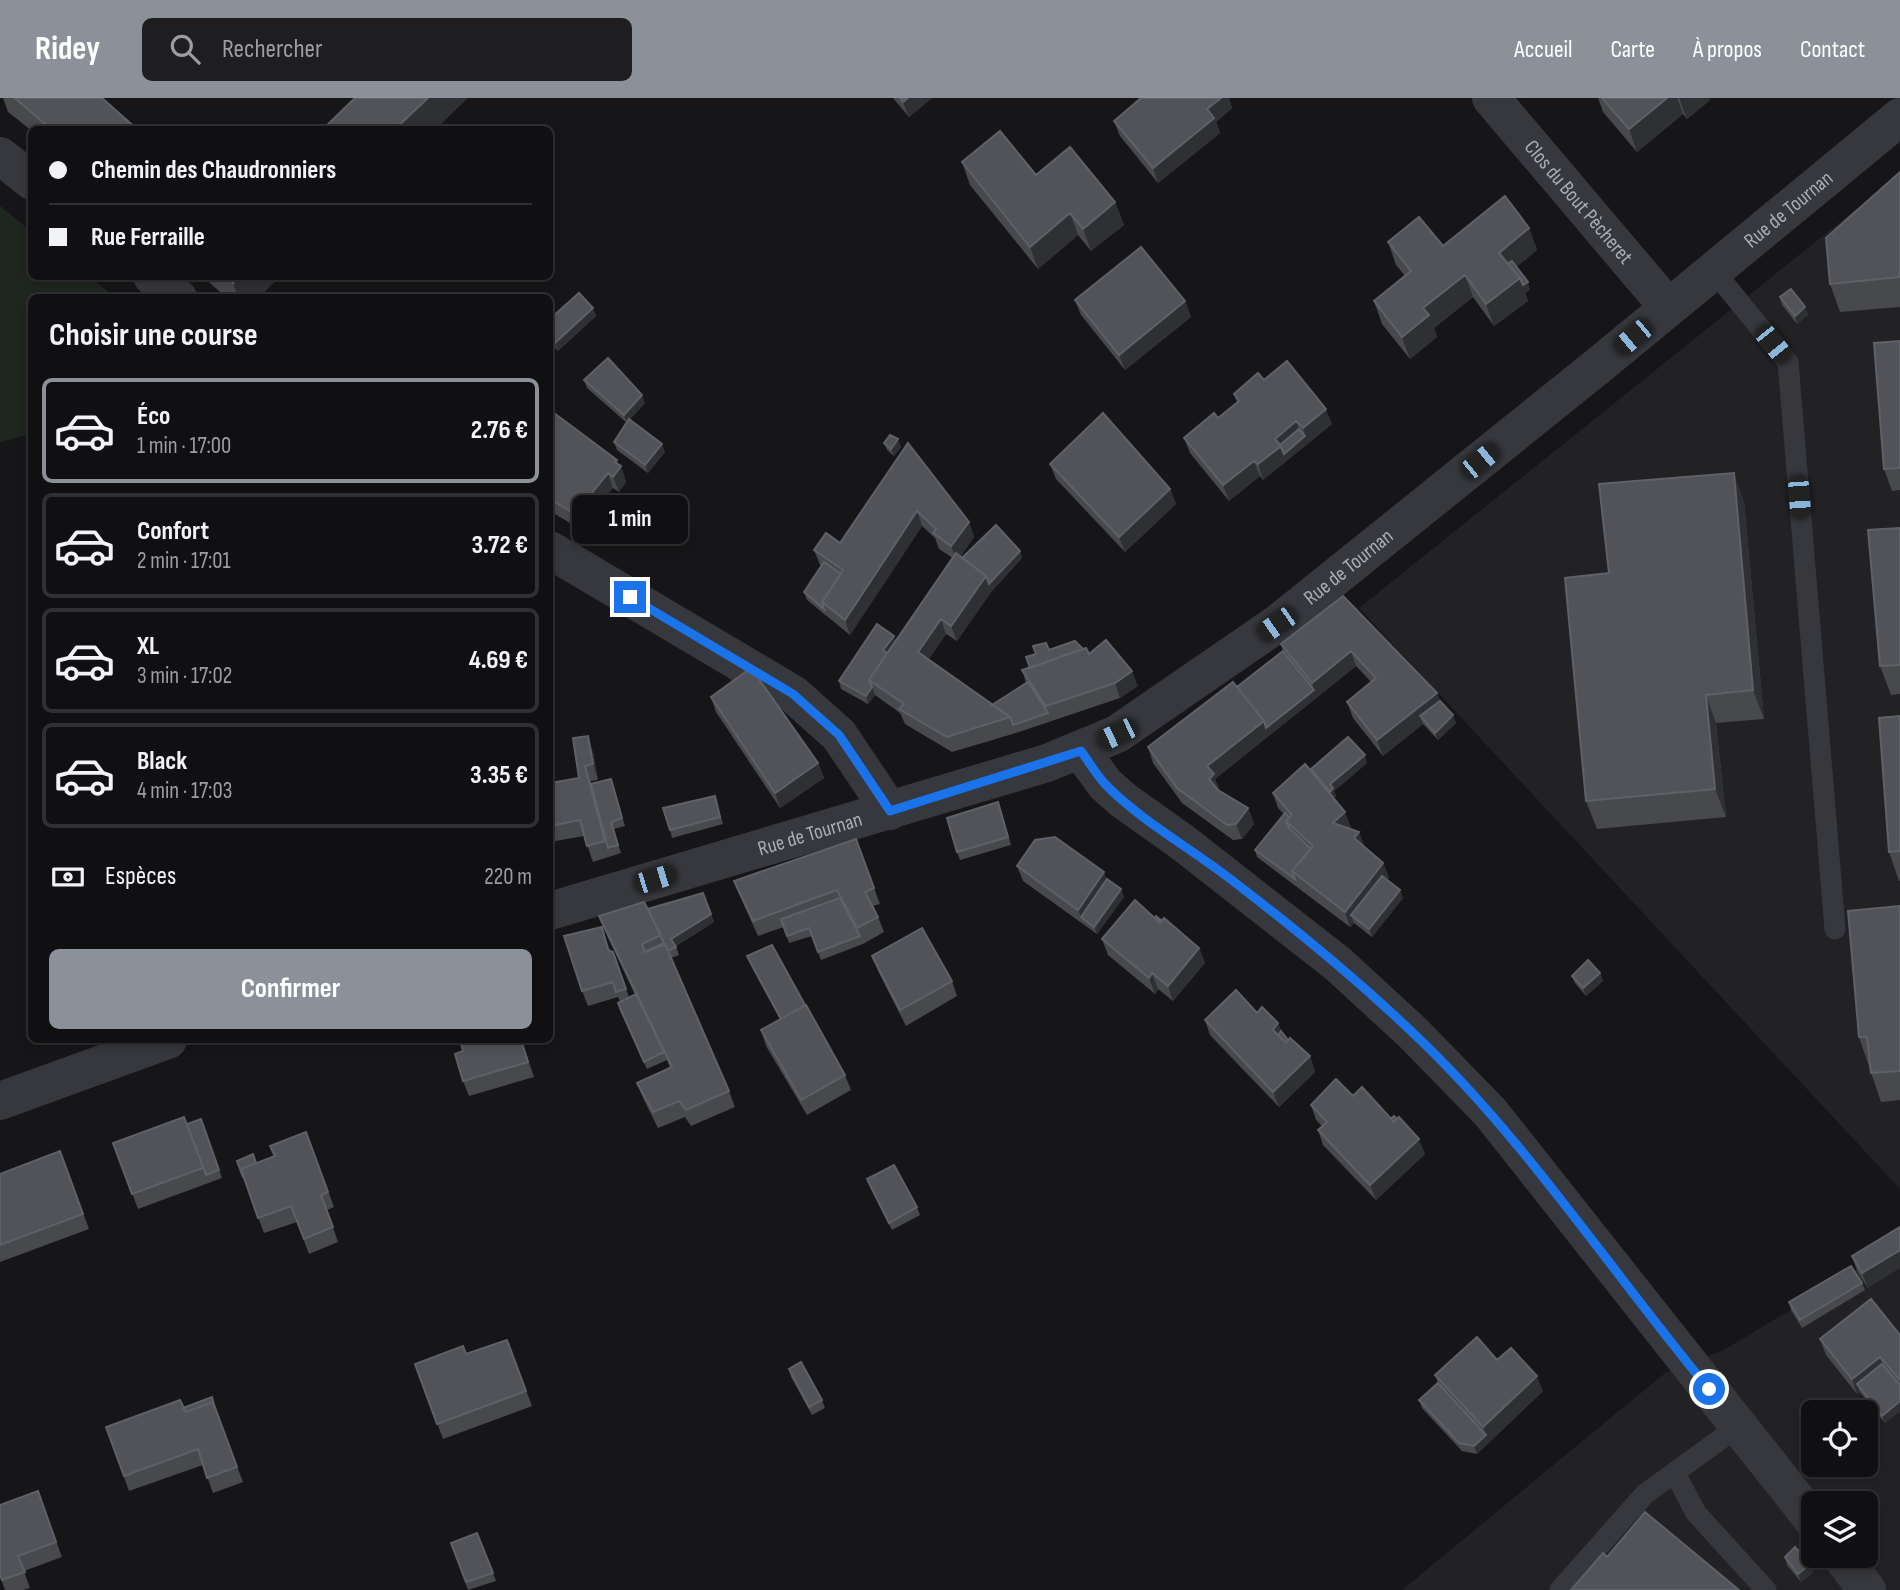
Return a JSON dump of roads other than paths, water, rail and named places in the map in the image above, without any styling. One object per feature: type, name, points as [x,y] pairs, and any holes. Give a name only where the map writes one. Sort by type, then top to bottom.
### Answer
[{"type":"street","name":"Clos du Bout Pècheret","points":[[1491,98],[1668,307]]},
{"type":"street","name":"Rue de Tournan","points":[[553,910],[813,831],[890,811],[1081,751],[1117,734],[1277,624],[1900,117]]},
{"type":"street","points":[[0,156],[28,178]]},
{"type":"street","points":[[157,280],[173,294]]},
{"type":"street","points":[[553,552],[793,694],[839,735],[890,811]]},
{"type":"street","points":[[1081,751],[1105,784],[1122,800],[1193,850],[1338,964],[1413,1033],[1498,1122],[1801,1504]]},
{"type":"street","points":[[0,1101],[160,1043]]},
{"type":"street","points":[[1850,1568],[1867,1590]]},
{"type":"lane","points":[[1713,270],[1788,362],[1835,929]]},
{"type":"lane","points":[[1560,1590],[1645,1494],[1740,1425]]},
{"type":"lane","points":[[1675,1473],[1696,1513],[1766,1590]]}]
